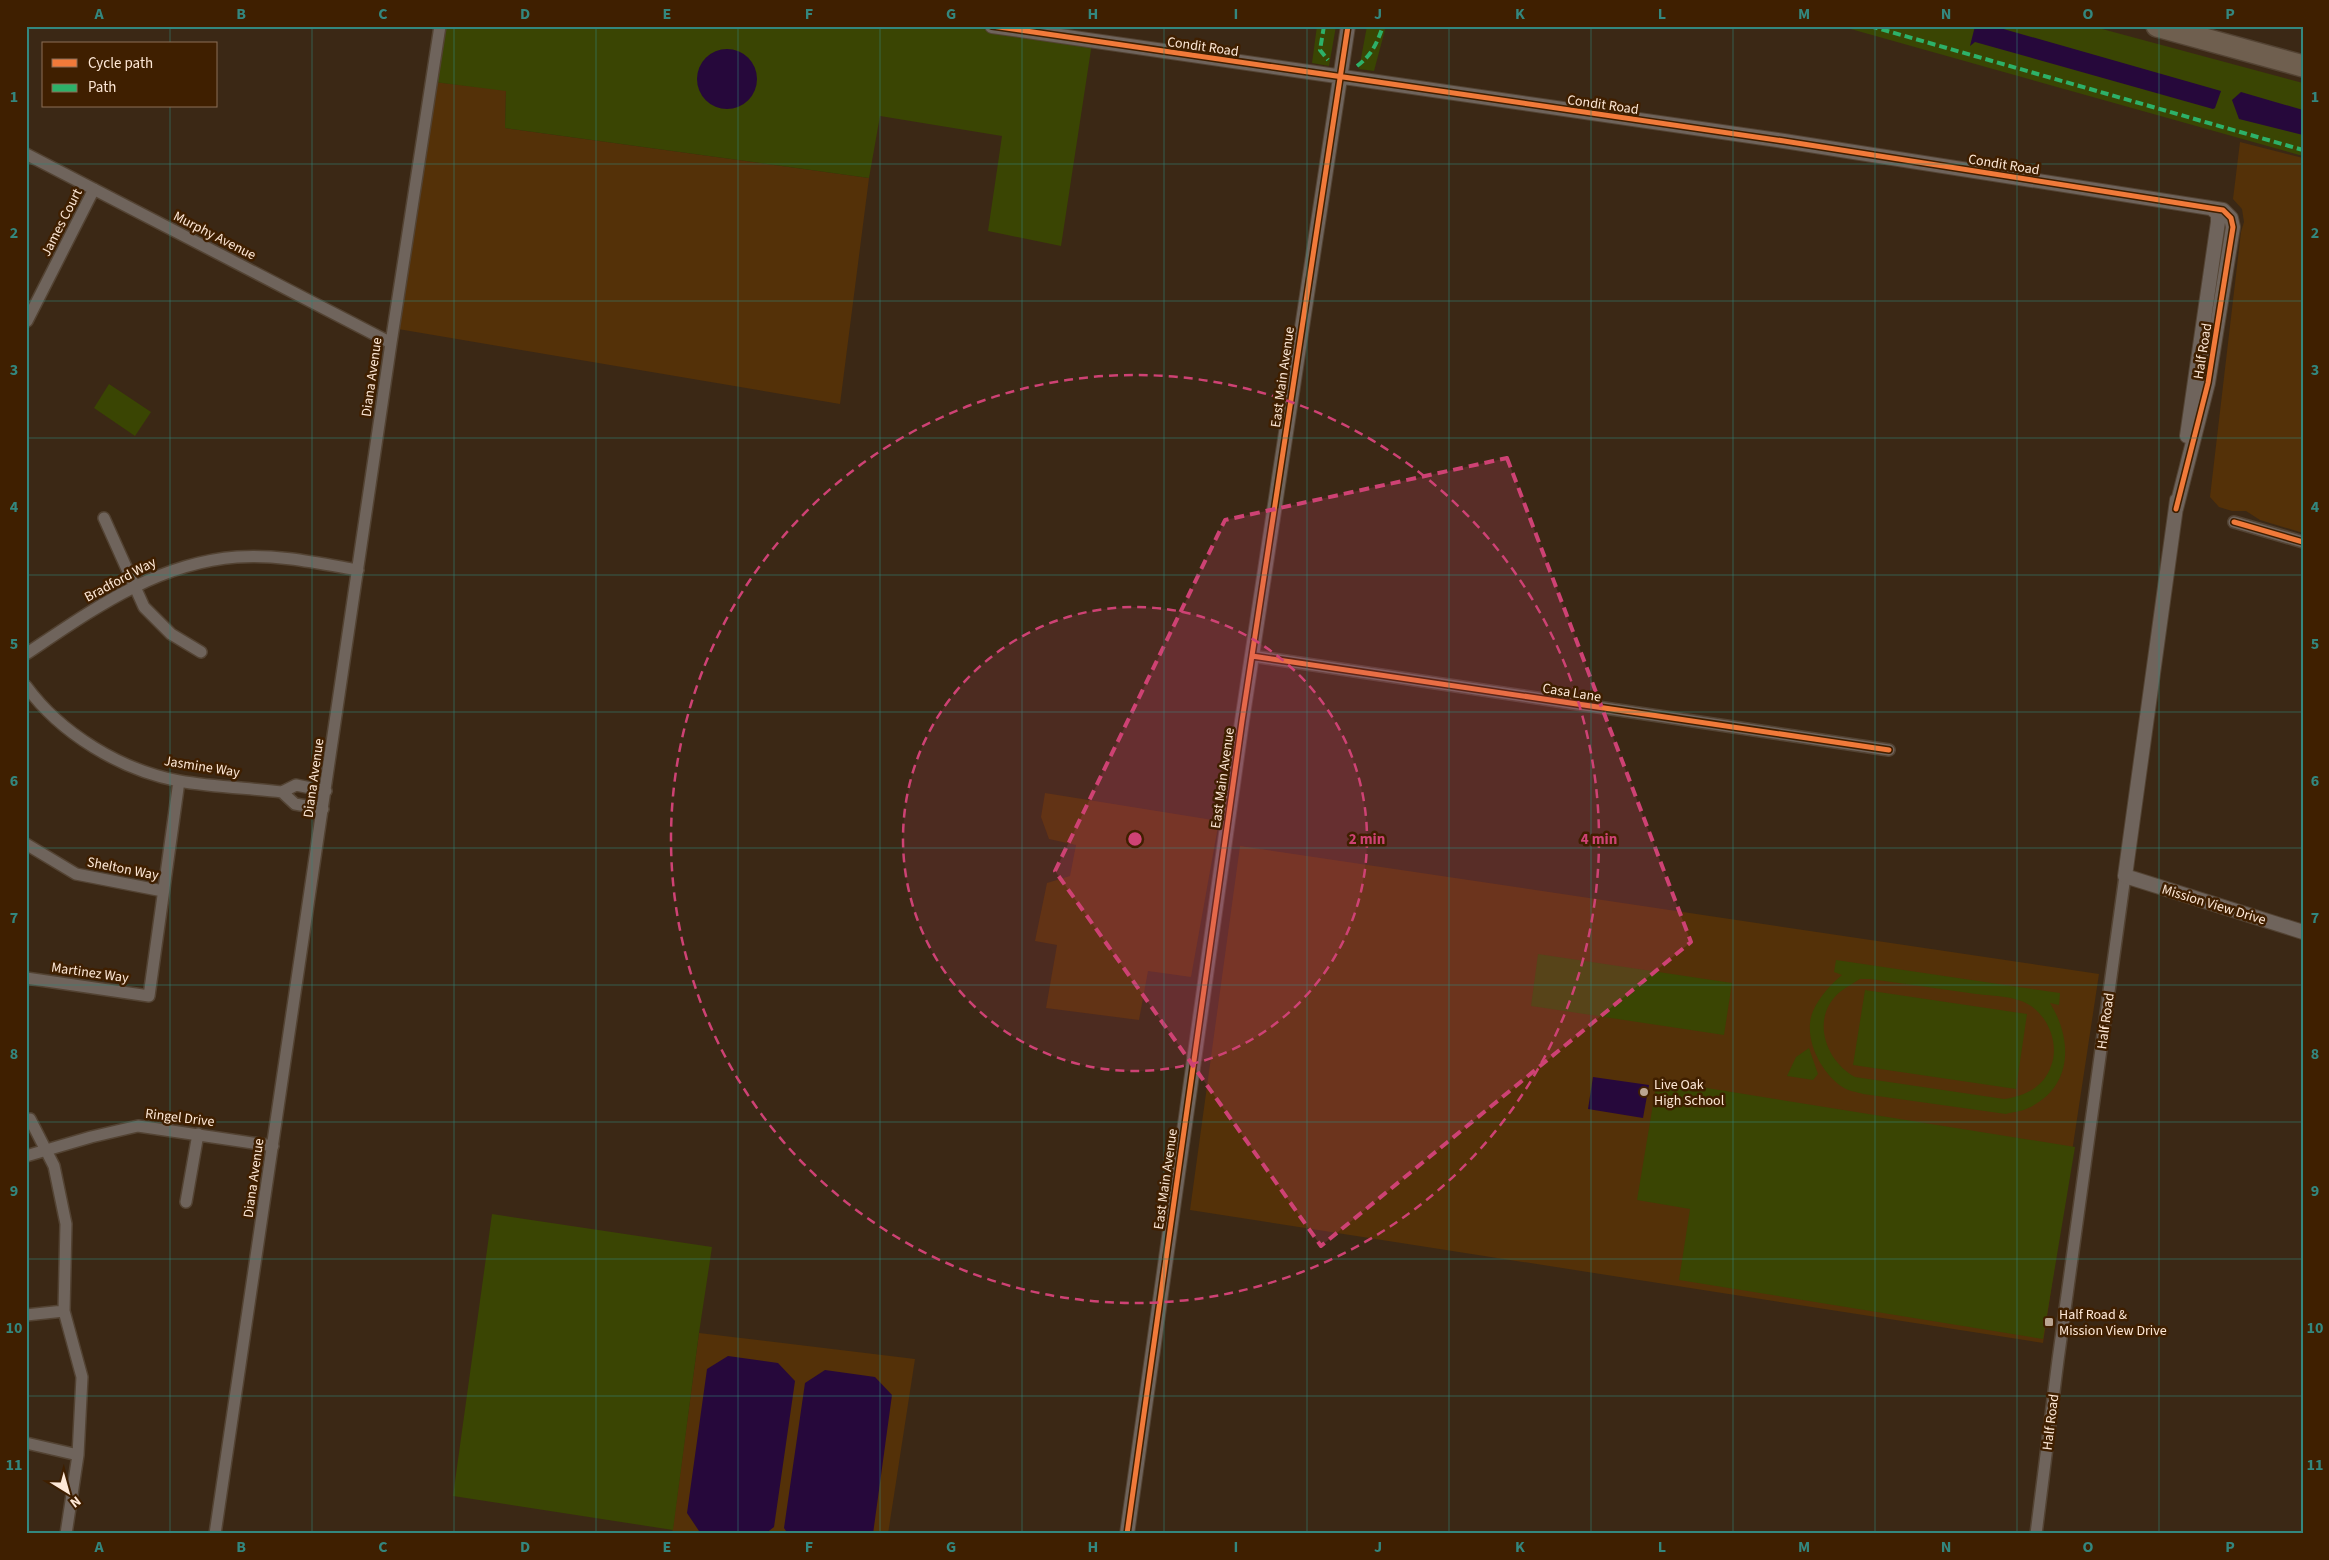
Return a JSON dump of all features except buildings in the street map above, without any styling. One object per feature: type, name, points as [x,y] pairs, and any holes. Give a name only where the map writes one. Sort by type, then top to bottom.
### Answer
[{"type":"highway","points":[[2157,26],[2303,66]]},
{"type":"street","name":"Diana Avenue","points":[[215,1534],[274,1146],[391,343],[440,26]]},
{"type":"street","name":"Condit Road","points":[[992,26],[1338,78],[1784,141],[2211,208]]},
{"type":"street","name":"East Main Avenue","points":[[1126,1534],[1252,656],[1338,78],[1348,26]]},
{"type":"street","name":"Murphy Avenue","points":[[26,154],[391,343]]},
{"type":"street","name":"James Court","points":[[26,321],[94,190]]},
{"type":"street","name":"Half Road","points":[[2036,1534],[2125,876],[2218,222],[2218,214],[2211,208]]},
{"type":"street","points":[[104,518],[144,607],[171,634],[201,652]]},
{"type":"street","points":[[2234,522],[2303,542]]},
{"type":"street","name":"Bradford Way","points":[[26,654],[133,586],[167,571],[191,564],[238,557],[290,559],[358,570]]},
{"type":"street","name":"Casa Lane","points":[[1252,656],[1890,750]]},
{"type":"street","name":"Jasmine Way","points":[[26,686],[60,722],[95,748],[132,767],[179,781],[282,792],[296,784],[326,791]]},
{"type":"street","points":[[163,891],[179,781]]},
{"type":"street","name":"Jasmine Way","points":[[282,792],[295,804],[323,809]]},
{"type":"street","name":"Shelton Way","points":[[26,844],[76,874],[163,891]]},
{"type":"street","name":"Mission View Drive","points":[[2125,876],[2303,932]]},
{"type":"street","name":"Martinez Way","points":[[26,978],[149,996],[163,891]]},
{"type":"street","points":[[30,1119],[54,1166],[66,1224],[63,1288],[64,1311],[82,1377],[78,1455],[66,1534]]},
{"type":"street","name":"Ringel Drive","points":[[26,1156],[138,1126],[274,1146]]},
{"type":"street","points":[[186,1202],[198,1134]]},
{"type":"street","points":[[26,1314],[64,1311]]},
{"type":"street","points":[[26,1443],[78,1455]]},
{"type":"highlighted area","points":[[1507,458],[1691,942],[1321,1246],[1055,871],[1225,520]]},
{"type":"shaded area","points":[[1975,26],[1993,26],[2221,91],[2213,109],[1975,42],[1970,46]]},
{"type":"shaded area","points":[[727,49],[744,54],[752,62],[757,79],[752,96],[744,104],[727,109],[710,104],[702,96],[697,79],[702,62],[710,54]]},
{"type":"shaded area","points":[[434,82],[506,90],[505,128],[869,178],[840,404],[398,329],[426,153]]},
{"type":"shaded area","points":[[2241,92],[2303,110],[2303,135],[2239,119],[2232,100]]},
{"type":"shaded area","points":[[2240,142],[2303,158],[2303,533],[2260,520],[2246,511],[2232,511],[2219,507],[2210,497],[2241,232],[2244,222],[2242,209],[2233,199]]},
{"type":"shaded area","points":[[1045,793],[1219,821],[1191,977],[1148,971],[1139,1020],[1046,1008],[1057,945],[1035,941],[1047,883],[1070,876],[1076,845],[1049,839],[1041,817]]},
{"type":"shaded area","name":"Live Oak High School","points":[[1240,846],[2099,974],[2043,1343],[1190,1210]]},
{"type":"shaded area","points":[[1593,1077],[1649,1085],[1643,1118],[1588,1109]]},
{"type":"shaded area","points":[[699,1333],[915,1359],[888,1534],[672,1534]]},
{"type":"shaded area","points":[[728,1356],[778,1363],[795,1381],[774,1527],[765,1534],[720,1534],[699,1531],[687,1513],[707,1369]]},
{"type":"shaded area","points":[[825,1370],[875,1377],[892,1395],[873,1534],[788,1534],[784,1528],[805,1383]]},
{"type":"green space","points":[[444,26],[981,26],[1092,43],[1061,246],[988,231],[1002,136],[880,116],[869,178],[505,128],[506,91],[434,82]]},
{"type":"green space","points":[[1317,26],[1336,26],[1329,66],[1312,63]]},
{"type":"green space","points":[[1367,26],[1386,26],[1374,71],[1359,69]]},
{"type":"green space","points":[[1840,26],[2091,26],[2303,83],[2303,156]]},
{"type":"green space","points":[[109,384],[151,412],[135,436],[94,408]]},
{"type":"green space","points":[[1538,954],[1732,983],[1724,1035],[1531,1006]]},
{"type":"green space","points":[[1836,960],[2060,993],[2059,1005],[2050,1003],[2063,1033],[2064,1063],[2060,1077],[2053,1090],[2041,1101],[2024,1110],[2006,1114],[1863,1094],[1846,1089],[1828,1074],[1821,1064],[1812,1043],[1810,1032],[1810,1021],[1813,1011],[1826,991],[1842,975],[1834,972]],"holes":[[[1860,979],[2005,997],[2019,1000],[2031,1006],[2038,1011],[2051,1033],[2054,1050],[2048,1073],[2044,1080],[2033,1089],[2019,1096],[2004,1099],[1855,1077],[1845,1070],[1829,1050],[1825,1038],[1825,1014],[1831,1002],[1842,990]]]},
{"type":"green space","points":[[1865,990],[2027,1014],[2016,1089],[1853,1065]]},
{"type":"green space","points":[[1809,1048],[1818,1074],[1813,1080],[1787,1076],[1796,1057]]},
{"type":"green space","points":[[1657,1080],[2075,1147],[2043,1339],[1679,1280],[1690,1209],[1637,1200]]},
{"type":"green space","points":[[492,1214],[712,1247],[673,1530],[453,1496]]},
{"type":"marked path","points":[[1324,26],[1320,50],[1328,60]]},
{"type":"marked path","points":[[1357,66],[1367,58],[1379,38],[1383,26]]},
{"type":"marked path","points":[[1870,26],[2303,150]]},
{"type":"cycle path","points":[[992,26],[1784,141],[2223,210],[2231,218],[2233,227],[2208,383],[2176,509]]},
{"type":"cycle path","points":[[1127,1534],[1242,721],[1348,26]]},
{"type":"cycle path","points":[[2234,522],[2303,542]]},
{"type":"cycle path","points":[[1252,656],[1889,750]]},
{"type":"place","name":"Live Oak High School","points":[[1644,1092]]},
{"type":"place","name":"Half Road & Mission View Drive","points":[[2049,1322]]}]
